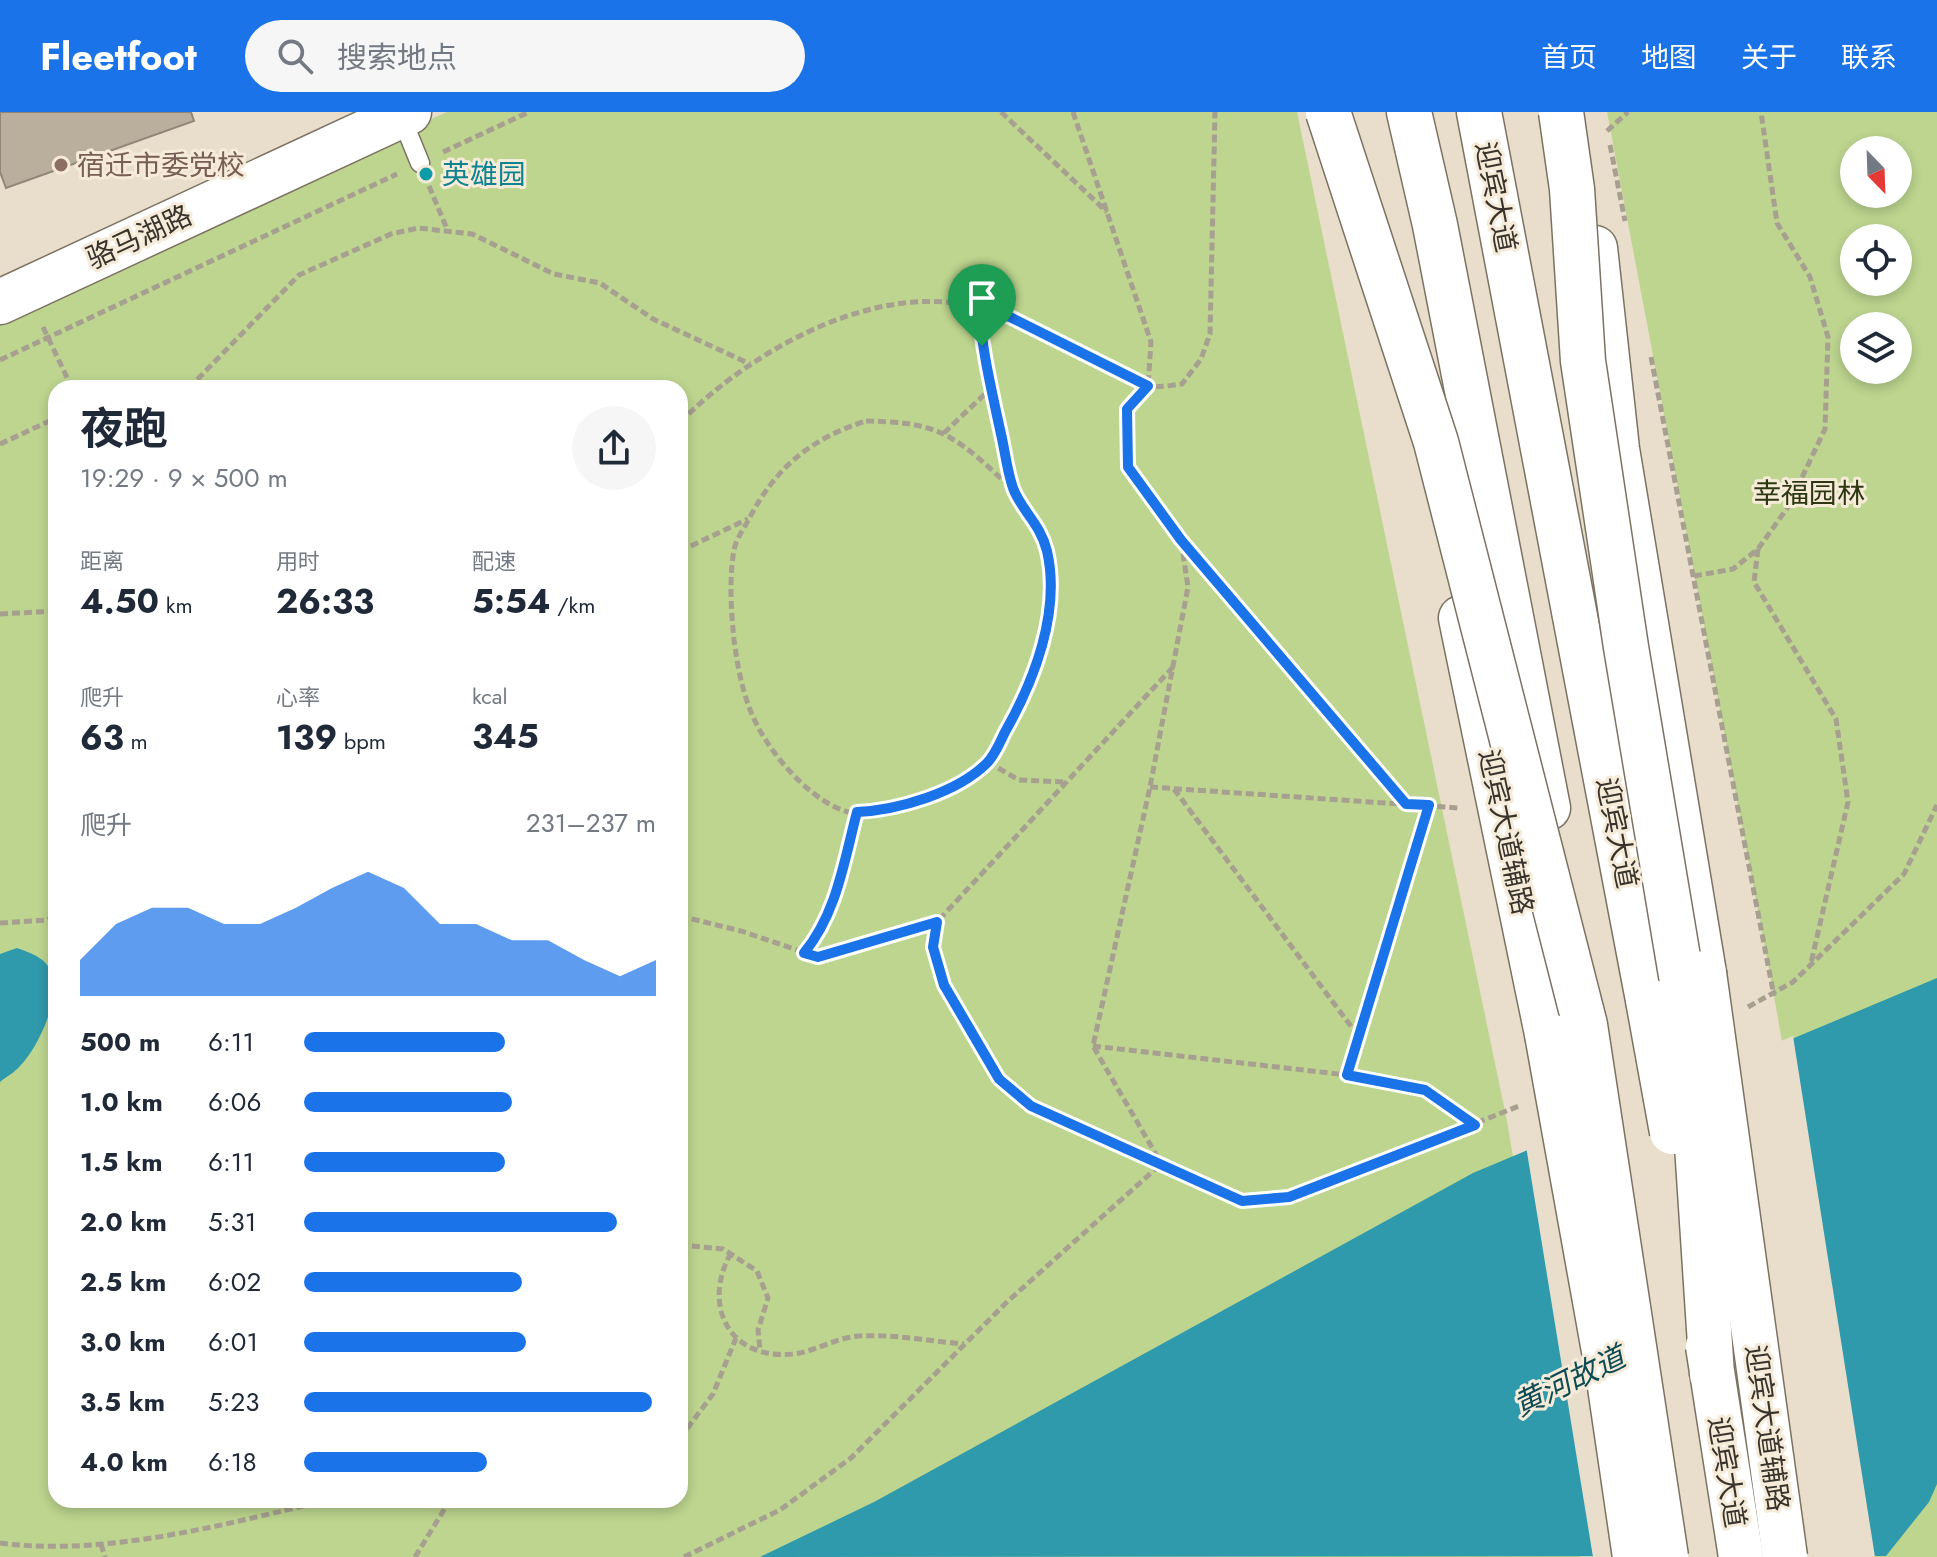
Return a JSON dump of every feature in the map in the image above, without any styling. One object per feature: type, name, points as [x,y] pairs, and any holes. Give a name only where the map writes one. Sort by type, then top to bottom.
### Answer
[{"type":"main road","points":[[1328,112],[1436,442],[1566,1030],[1666,1557]]},
{"type":"main road","name":"迎宾大道辅路","points":[[1350,112],[1431,474],[1566,1030],[1608,1373],[1635,1557]]},
{"type":"main road","points":[[1409,112],[1435,225],[1546,792],[1566,1030]]},
{"type":"main road","name":"迎宾大道","points":[[1479,112],[1648,1000],[1741,1557]]},
{"type":"main road","points":[[1561,112],[1572,189],[1583,361],[1626,647],[1689,1023],[1712,1375]]},
{"type":"main road","name":"骆马湖路","points":[[13,296],[403,113]]},
{"type":"main road","name":"迎宾大道辅路","points":[[1596,122],[1589,185],[1617,449],[1704,973],[1785,1557]]},
{"type":"lane","points":[[403,113],[420,163]]},
{"type":"path","points":[[0,360],[529,112]]},
{"type":"path","points":[[1001,112],[1107,213]]},
{"type":"path","points":[[1073,112],[1151,342],[1148,386],[1127,409],[1128,467],[1181,540],[1406,804]]},
{"type":"path","points":[[688,415],[750,364],[820,329],[876,308],[922,300],[979,308],[1010,317],[1148,386],[1182,384],[1201,359],[1210,334],[1215,112]]},
{"type":"path","points":[[1625,223],[1596,122],[1628,112]]},
{"type":"path","points":[[1694,576],[1733,569],[1758,549],[1788,507],[1825,429],[1828,337],[1810,277],[1777,223],[1761,112]]},
{"type":"path","points":[[420,163],[447,229]]},
{"type":"path","points":[[197,380],[299,275],[391,234],[418,228],[472,234],[554,274],[600,283],[653,319],[750,364]]},
{"type":"path","points":[[13,296],[48,338],[68,380]]},
{"type":"path","points":[[979,308],[991,389],[1013,490]]},
{"type":"path","points":[[1649,346],[1774,996]]},
{"type":"path","points":[[944,433],[991,389]]},
{"type":"path","points":[[866,421],[913,422],[944,433],[974,454],[1013,490],[1036,521],[1047,553],[1049,605],[1027,694],[988,762],[965,780],[929,795],[875,811],[847,812],[806,787],[784,768],[755,725],[739,679],[730,607],[734,547],[762,493],[802,451],[830,432],[866,421]]},
{"type":"path","points":[[0,444],[48,422]]},
{"type":"path","points":[[688,547],[749,519]]},
{"type":"path","points":[[1161,1164],[1093,1046],[1150,787],[1188,587],[1181,540]]},
{"type":"path","points":[[1758,549],[1754,582],[1836,719],[1848,802],[1811,964]]},
{"type":"path","points":[[0,614],[48,611]]},
{"type":"path","points":[[688,918],[741,931],[818,957],[937,922],[1173,667]]},
{"type":"path","points":[[988,762],[1019,780],[1066,782]]},
{"type":"path","points":[[1150,787],[1471,810]]},
{"type":"path","points":[[1174,789],[1359,1037]]},
{"type":"path","points":[[1347,1075],[1429,805]]},
{"type":"path","points":[[1745,1009],[1774,996],[1904,874],[1937,805]]},
{"type":"path","points":[[804,953],[820,934],[834,900],[857,812]]},
{"type":"path","points":[[0,923],[48,919]]},
{"type":"path","points":[[937,922],[933,947],[944,985],[999,1079],[1031,1106],[1242,1201],[1289,1197],[1530,1102]]},
{"type":"path","points":[[1093,1046],[1347,1075],[1425,1090],[1475,1125]]},
{"type":"path","points":[[684,1557],[780,1510],[851,1458],[965,1344],[1161,1164]]},
{"type":"path","points":[[688,1246],[723,1249],[757,1271],[768,1298],[758,1330],[760,1350]]},
{"type":"path","points":[[731,1253],[716,1290],[722,1320],[736,1338],[760,1350],[797,1354],[827,1341],[860,1336],[965,1344]]},
{"type":"path","points":[[688,1427],[713,1394],[736,1338]]},
{"type":"path","points":[[0,1543],[22,1547],[101,1544],[196,1531],[294,1508]]},
{"type":"path","points":[[415,1557],[445,1508]]},
{"type":"path","points":[[101,1544],[105,1557]]},
{"type":"green space","points":[[447,112],[1297,112],[1507,1121],[1580,1557],[0,1557],[0,308]]},
{"type":"green space","name":"幸福园林","points":[[1607,112],[1937,112],[1937,1557],[1873,1557],[1774,996]]},
{"type":"water","points":[[17,948],[38,957],[48,967],[48,1016],[28,1057],[0,1082],[0,954]]},
{"type":"water","name":"黄河故道","points":[[1937,978],[1937,1484],[1929,1502],[1886,1556],[760,1557],[874,1502],[1473,1173]]},
{"type":"pier","points":[[1793,1036],[1875,1557],[1593,1557],[1526,1146]]},
{"type":"building","name":"宿迁市委党校","points":[[0,112],[191,112],[194,121],[6,188],[0,172]]},
{"type":"place","name":"宿迁市委党校","points":[[61,165]]},
{"type":"place","name":"英雄园","points":[[426,174]]},
{"type":"route","points":[[979,308],[1010,317],[1148,386],[1127,409],[1128,467],[1181,540],[1406,804],[1429,805],[1347,1075],[1425,1090],[1438,1096],[1475,1125],[1289,1197],[1242,1201],[1031,1106],[999,1079],[944,985],[933,947],[937,922],[887,934],[818,957],[804,953],[820,934],[834,900],[857,812],[875,811],[929,795],[965,780],[988,762],[1027,694],[1036,666],[1049,605],[1047,553],[1036,521],[1013,490],[982,346],[979,308]]}]
